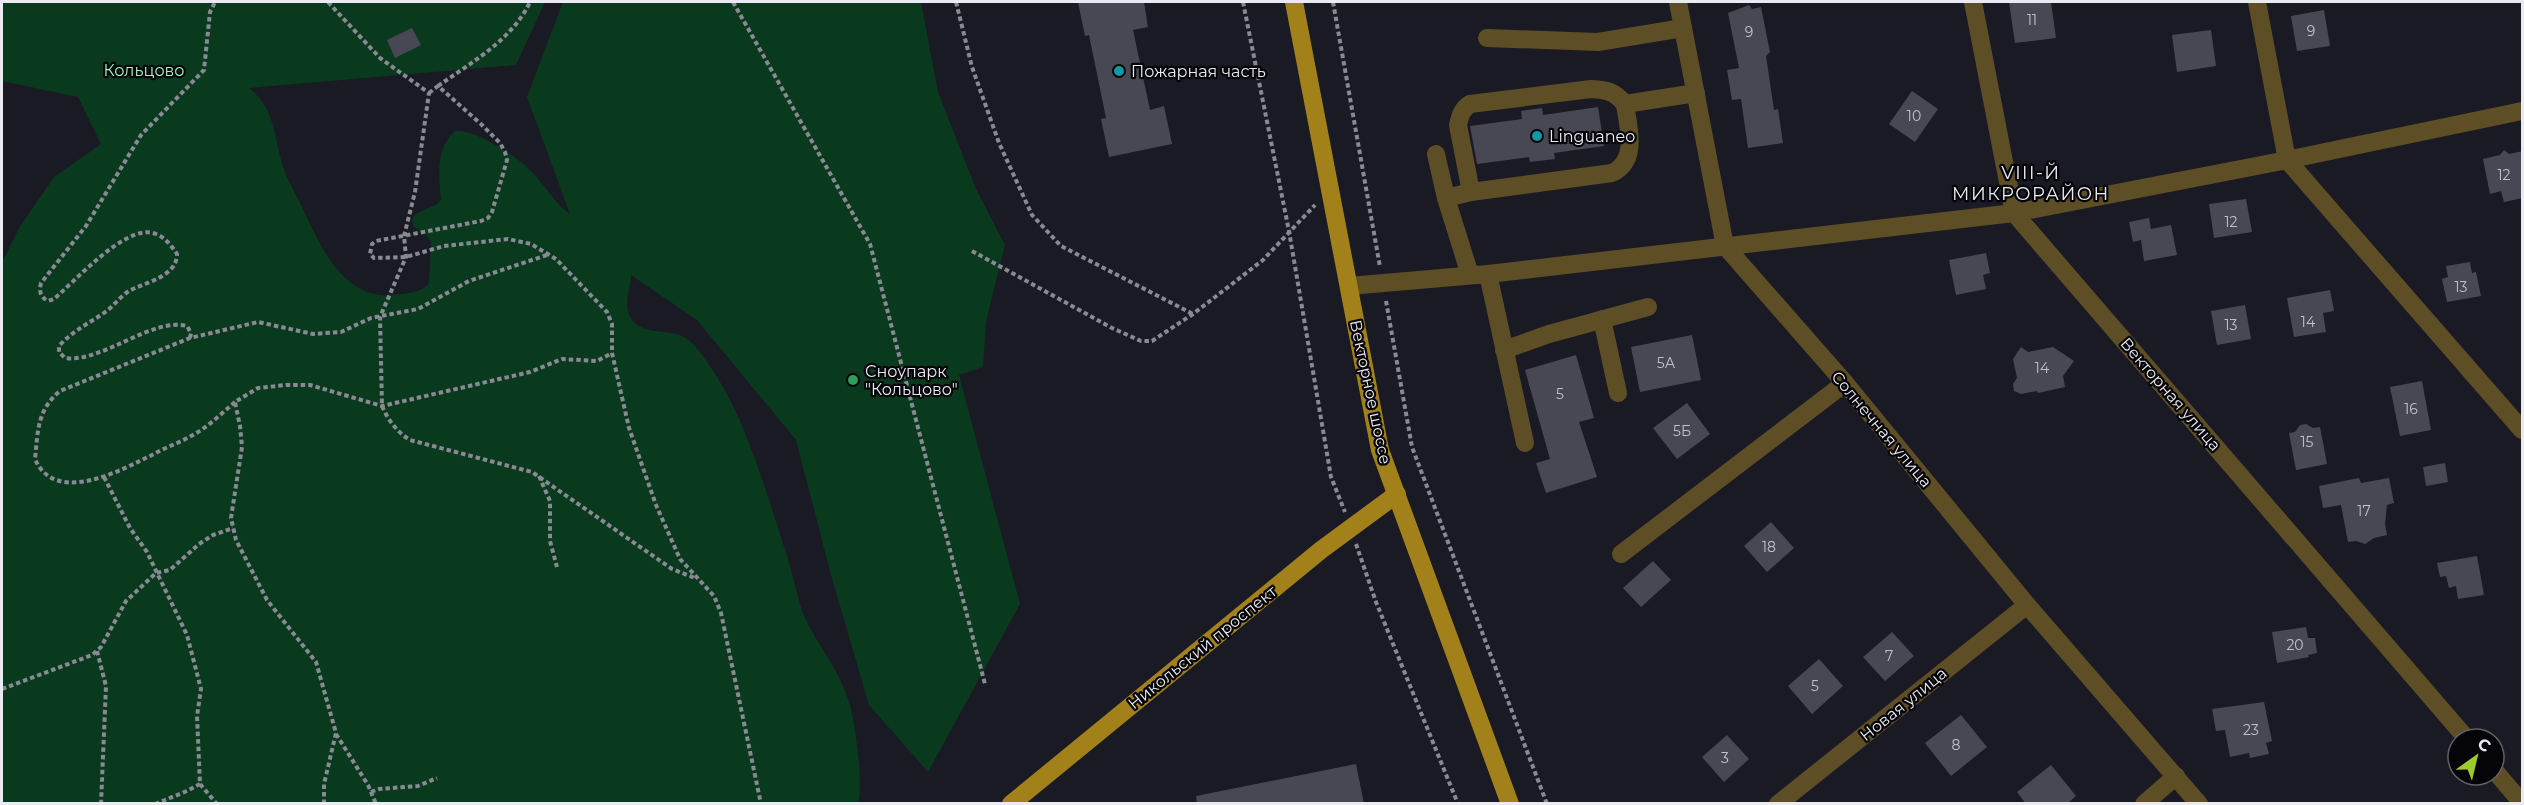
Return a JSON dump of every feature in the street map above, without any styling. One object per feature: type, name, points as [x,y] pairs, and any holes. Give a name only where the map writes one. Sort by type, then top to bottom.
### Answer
[{"type":"main road","name":"Векторное шоссе","points":[[1294,2],[1380,450],[1510,804]]},
{"type":"main road","name":"Никольский проспект","points":[[1011,804],[1350,527],[1397,494]]},
{"type":"street","points":[[1678,2],[1725,246]]},
{"type":"street","name":"Векторная улица","points":[[1973,2],[2014,213],[2458,727]]},
{"type":"street","points":[[2257,2],[2287,160],[2523,430]]},
{"type":"street","points":[[1487,38],[1598,42],[1683,28]]},
{"type":"street","points":[[1446,198],[1471,192],[1612,172],[1621,168],[1625,164],[1630,147],[1625,104],[1615,93],[1608,90],[1591,89],[1470,104],[1460,116],[1458,125],[1471,192]]},
{"type":"street","points":[[1625,104],[1695,93]]},
{"type":"street","points":[[1349,286],[1479,275],[2014,213],[2523,111]]},
{"type":"street","points":[[1436,154],[1446,198],[1479,275],[1504,350],[1525,443]]},
{"type":"street","name":"Солнечная улица","points":[[1725,246],[1845,383],[2027,605],[2199,804]]},
{"type":"street","points":[[1504,350],[1549,334],[1647,307]]},
{"type":"street","points":[[1602,320],[1618,393]]},
{"type":"street","points":[[1621,554],[1845,383]]},
{"type":"street","name":"Новая улица","points":[[1778,804],[2027,605]]},
{"type":"street","points":[[2144,804],[2176,777]]},
{"type":"street","points":[[2506,784],[2523,803]]},
{"type":"path","points":[[190,338],[191,333],[187,326],[168,325],[82,358],[65,358],[59,352],[59,346],[66,338],[108,309],[127,292],[163,275],[174,266],[177,254],[163,238],[153,233],[141,232],[123,241],[98,259],[54,299],[48,301],[44,299],[39,290],[41,283],[86,226],[141,135],[204,70],[210,12],[215,2]]},
{"type":"path","points":[[328,2],[380,58],[429,93]]},
{"type":"path","points":[[530,2],[516,25],[503,39],[429,93],[415,192],[404,236],[406,257],[380,317],[382,405],[401,435],[410,440],[493,460],[539,476],[672,569],[695,578]]},
{"type":"path","points":[[734,2],[870,244],[985,684]]},
{"type":"path","points":[[956,2],[972,67],[999,143],[1032,215],[1061,246],[1193,314]]},
{"type":"path","points":[[1243,2],[1289,231],[1331,477],[1377,602],[1458,804]]},
{"type":"path","points":[[1333,2],[1412,447],[1546,804]]},
{"type":"path","points":[[438,86],[500,143],[507,160],[494,207],[488,218],[481,221],[376,241],[370,250],[374,258],[406,257],[444,246],[508,239],[531,244],[550,254],[607,312],[612,324],[612,353],[629,428],[656,505],[680,559],[695,578],[714,596],[721,613],[761,804]]},
{"type":"path","points":[[972,251],[1112,328],[1142,341],[1152,341],[1161,338],[1263,260],[1330,190]]},
{"type":"path","points":[[550,254],[469,281],[418,309],[371,318],[341,332],[313,334],[258,322],[190,338],[60,390],[48,401],[43,410],[35,459],[49,475],[68,483],[88,481],[103,477],[193,436],[235,402],[258,388],[310,385],[382,405],[530,372],[562,359],[597,361],[612,353]]},
{"type":"path","points":[[235,402],[242,447],[231,519],[244,560],[267,600],[316,662],[336,734],[376,804]]},
{"type":"path","points":[[539,476],[550,501],[550,541],[557,567]]},
{"type":"path","points":[[103,477],[134,534],[147,552],[187,635],[201,689],[197,716],[200,784],[217,804]]},
{"type":"path","points":[[2,689],[97,651],[101,648],[126,600],[156,573],[170,570],[198,544],[213,535],[233,528]]},
{"type":"path","points":[[97,651],[106,686],[101,804]]},
{"type":"path","points":[[324,804],[324,784],[336,734]]},
{"type":"path","points":[[371,792],[379,789],[418,786],[437,778]]},
{"type":"path","points":[[155,804],[200,784]]},
{"type":"green space","name":"Кольцово","points":[[2,2],[545,2],[516,65],[249,88],[258,96],[269,115],[284,170],[325,252],[346,278],[359,288],[374,294],[391,295],[417,291],[429,283],[431,242],[427,236],[413,226],[412,219],[441,200],[439,172],[441,154],[455,131],[473,134],[517,159],[570,214],[527,97],[563,2],[921,2],[938,92],[976,189],[1005,245],[986,322],[983,367],[959,375],[1020,604],[928,772],[869,705],[831,575],[796,440],[697,320],[631,275],[627,306],[632,319],[644,329],[678,335],[690,341],[717,377],[739,418],[766,490],[804,616],[841,681],[850,705],[859,770],[858,803],[2,803],[2,263],[19,228],[54,177],[101,144],[78,97],[2,81]]},
{"type":"building","name":"Пожарная часть","points":[[1078,2],[1144,2],[1148,27],[1133,30],[1150,110],[1164,106],[1172,144],[1109,157],[1101,119],[1106,118],[1089,35],[1085,36]]},
{"type":"building","points":[[2009,2],[2051,2],[2056,38],[2015,43]]},
{"type":"building","points":[[1749,5],[1752,9],[1761,7],[1770,52],[1766,56],[1774,110],[1778,109],[1783,143],[1748,148],[1741,99],[1732,100],[1727,70],[1739,68],[1728,13]]},
{"type":"building","points":[[2324,10],[2330,46],[2297,51],[2291,16]]},
{"type":"building","points":[[412,28],[421,45],[395,58],[387,40]]},
{"type":"building","points":[[2211,30],[2216,66],[2177,72],[2172,35]]},
{"type":"building","points":[[1912,91],[1938,109],[1915,142],[1889,124]]},
{"type":"building","name":"Linguaneo","points":[[1598,107],[1604,146],[1554,153],[1555,159],[1530,162],[1529,157],[1477,164],[1470,126],[1522,119],[1521,111],[1542,108],[1543,115]]},
{"type":"building","points":[[2504,150],[2509,154],[2523,151],[2523,198],[2504,202],[2501,191],[2490,194],[2483,159],[2500,155]]},
{"type":"building","points":[[2246,199],[2252,232],[2214,238],[2209,204]]},
{"type":"building","points":[[2149,218],[2151,229],[2171,225],[2177,255],[2144,261],[2141,240],[2133,242],[2129,222]]},
{"type":"building","points":[[1986,253],[1990,273],[1983,275],[1986,289],[1956,295],[1949,260]]},
{"type":"building","points":[[2470,262],[2472,273],[2476,272],[2481,296],[2447,302],[2442,279],[2448,277],[2446,266]]},
{"type":"building","points":[[2330,290],[2334,311],[2323,313],[2326,332],[2294,337],[2287,298]]},
{"type":"building","points":[[2245,305],[2251,339],[2217,345],[2211,311]]},
{"type":"building","points":[[1692,335],[1701,380],[1640,392],[1631,347]]},
{"type":"building","points":[[2021,347],[2028,352],[2053,347],[2074,361],[2063,376],[2065,387],[2038,393],[2037,391],[2021,394],[2014,391],[2013,384],[2017,378],[2013,359]]},
{"type":"building","points":[[1576,355],[1594,418],[1579,422],[1597,477],[1546,493],[1536,463],[1550,459],[1525,370]]},
{"type":"building","points":[[2422,381],[2431,430],[2400,436],[2390,387]]},
{"type":"building","points":[[1687,403],[1710,434],[1677,459],[1653,428]]},
{"type":"building","points":[[2306,424],[2313,428],[2320,427],[2327,464],[2296,470],[2289,433],[2295,432],[2300,425]]},
{"type":"building","points":[[2445,463],[2448,482],[2426,486],[2423,467]]},
{"type":"building","points":[[2359,478],[2361,483],[2389,478],[2394,503],[2387,505],[2385,524],[2387,535],[2374,538],[2365,544],[2356,541],[2348,542],[2341,505],[2323,508],[2319,486]]},
{"type":"building","points":[[1771,522],[1794,548],[1767,572],[1744,546]]},
{"type":"building","points":[[2477,556],[2484,595],[2458,599],[2456,586],[2449,588],[2446,576],[2440,577],[2437,563]]},
{"type":"building","points":[[1653,561],[1671,580],[1641,607],[1623,588]]},
{"type":"building","points":[[2306,627],[2308,638],[2315,638],[2317,653],[2308,655],[2309,657],[2277,663],[2272,632]]},
{"type":"building","points":[[1892,632],[1914,656],[1885,681],[1863,657]]},
{"type":"building","points":[[1819,659],[1843,686],[1812,714],[1788,686]]},
{"type":"building","points":[[2264,702],[2272,741],[2266,743],[2269,754],[2250,758],[2249,753],[2230,757],[2225,730],[2216,731],[2212,709]]},
{"type":"building","points":[[1961,715],[1987,747],[1951,776],[1925,743]]},
{"type":"building","points":[[1727,735],[1749,759],[1724,782],[1702,757]]},
{"type":"building","points":[[1356,764],[1364,804],[1197,804],[1196,796]]},
{"type":"building","points":[[2051,765],[2076,796],[2067,804],[2026,804],[2017,792]]},
{"type":"place","name":"Пожарная часть","points":[[1119,71]]},
{"type":"place","name":"Linguaneo","points":[[1537,136]]},
{"type":"place","name":"Сноупарк \"Кольцово\"","points":[[853,380]]},
{"type":"district","name":"VIII-Й МИКРОРАЙОН","points":[[2031,183]]}]
